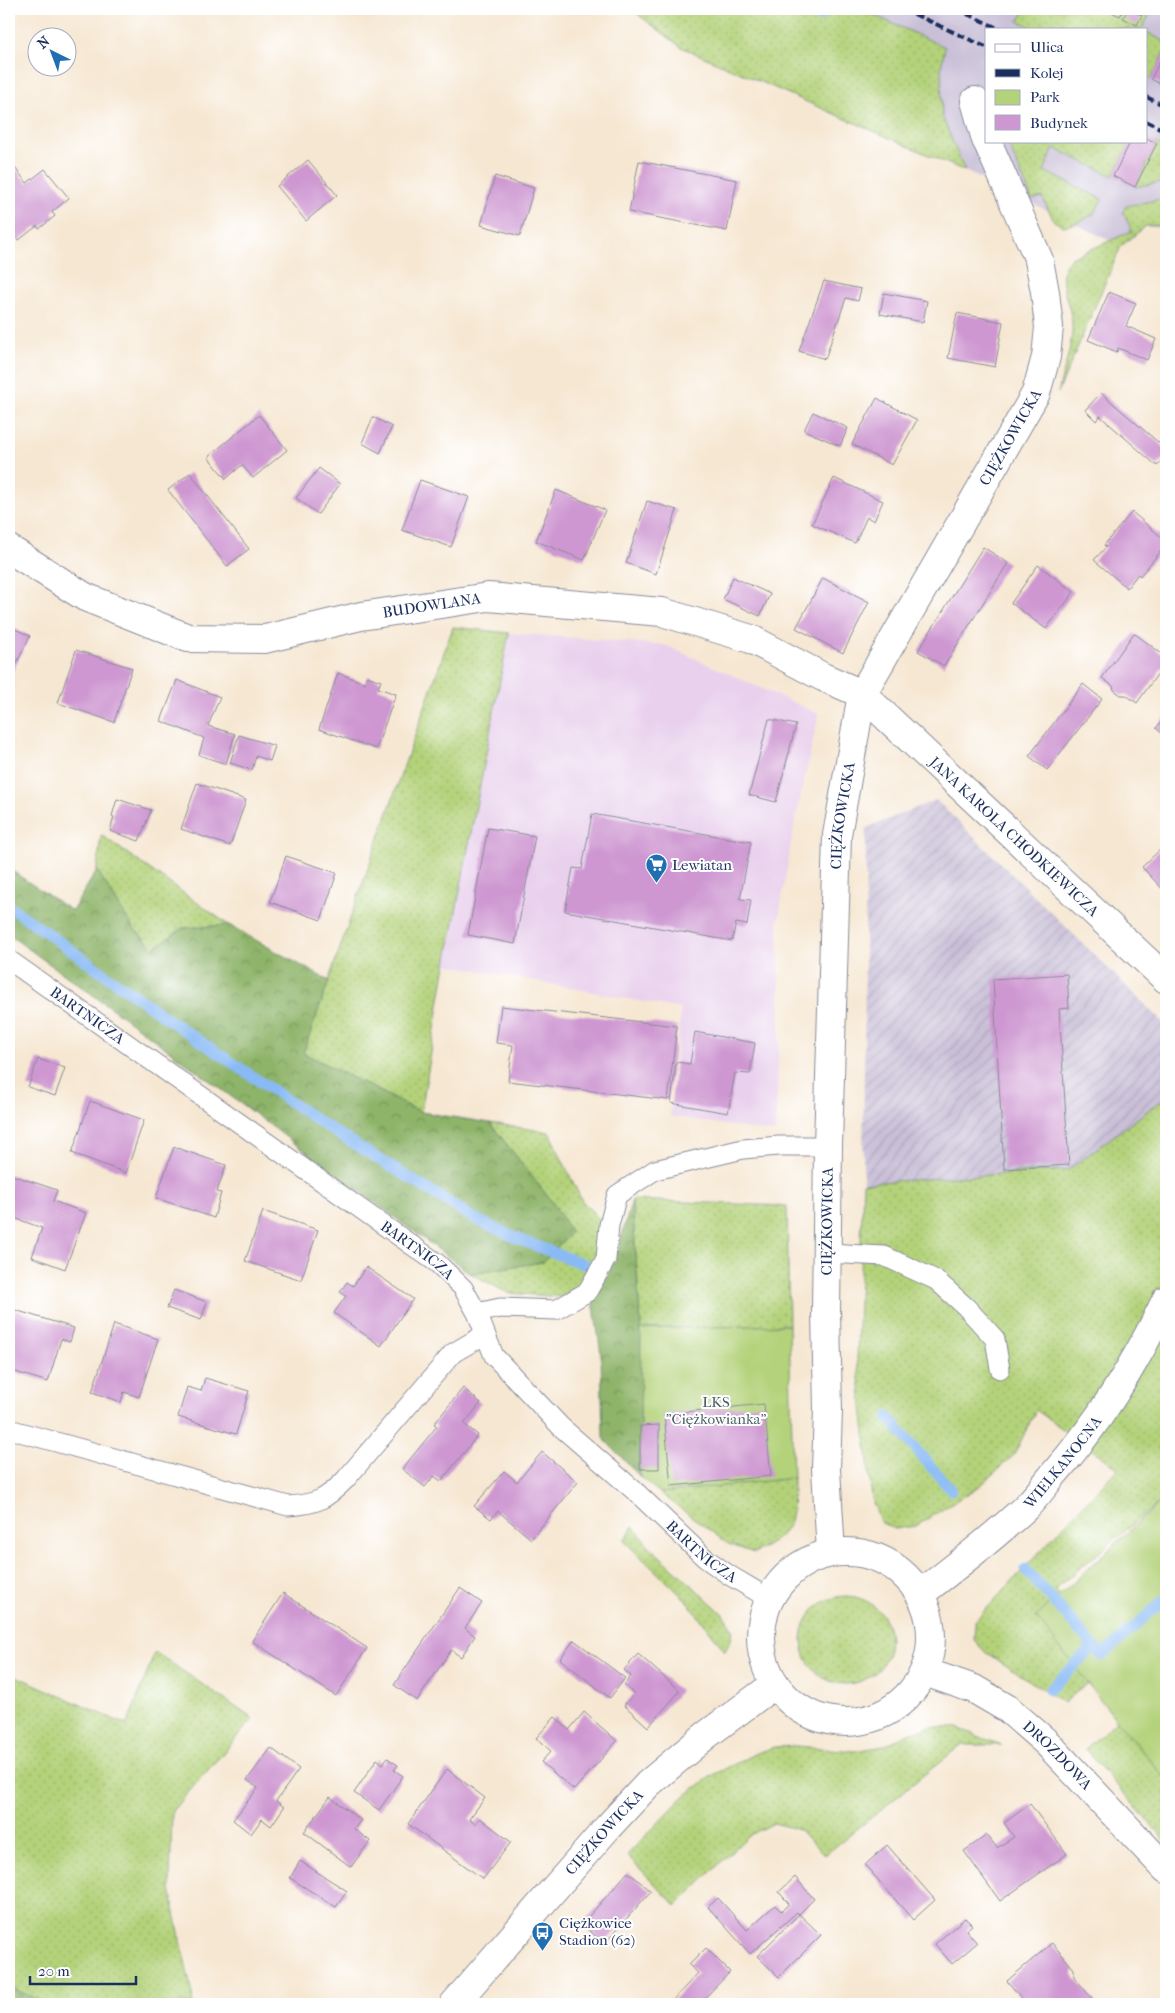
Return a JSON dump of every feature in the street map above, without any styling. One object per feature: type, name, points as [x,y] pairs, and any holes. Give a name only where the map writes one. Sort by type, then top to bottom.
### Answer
[{"type":"street","name":"CIĘŻKOWICKA","points":[[975,101],[985,134]]},
{"type":"street","name":"CIĘŻKOWICKA","points":[[832,1553],[826,1469],[827,1253],[828,1146],[837,834],[862,694],[1036,393],[1046,357],[1049,327],[1046,292],[1039,260],[988,142]]},
{"type":"street","name":"BUDOWLANA","points":[[9,549],[85,597],[188,638],[265,639],[361,616],[488,597],[662,612],[752,640],[823,677],[862,694]]},
{"type":"street","name":"JANA KAROLA CHODKIEWICZA","points":[[862,694],[1166,979]]},
{"type":"street","name":"WIELKANOCNA","points":[[920,1594],[957,1566],[1027,1506],[1069,1458],[1108,1406],[1146,1341],[1166,1300]]},
{"type":"street","points":[[856,1552],[882,1559],[905,1574],[920,1594],[930,1619],[932,1646],[925,1672],[912,1693],[893,1709],[871,1719],[846,1723],[822,1719],[800,1709],[784,1696],[775,1684],[766,1664],[760,1640],[762,1618],[768,1598],[781,1581],[803,1563],[832,1553],[856,1552]]},
{"type":"street","name":"DROZDOWA","points":[[925,1672],[974,1689],[1008,1709],[1047,1742],[1166,1869]]},
{"type":"street","name":"CIĘŻKOWICKA","points":[[461,2002],[608,1827],[648,1784],[705,1736],[775,1684]]},
{"type":"lane","name":"BARTNICZA","points":[[9,960],[437,1263],[463,1288],[477,1313],[484,1335],[494,1356],[561,1427],[636,1492],[705,1558],[768,1598]]},
{"type":"lane","points":[[477,1313],[500,1308],[556,1310],[587,1292],[606,1259],[609,1225],[617,1195],[655,1170],[743,1149],[779,1146],[828,1146]]},
{"type":"lane","points":[[827,1253],[884,1256],[936,1280],[966,1307],[995,1339],[1000,1369]]},
{"type":"lane","points":[[9,1429],[288,1506],[309,1505],[330,1495],[345,1480],[453,1353],[484,1335]]},
{"type":"shaded area","points":[[631,9],[1166,9],[1166,229],[1146,226],[1121,246],[965,171],[681,47]]},
{"type":"shaded area","points":[[509,633],[665,645],[819,714],[794,826],[778,922],[780,1025],[775,1133],[670,1116],[681,1009],[446,964]]},
{"type":"shaded area","points":[[936,800],[1166,1025],[1166,1097],[1068,1170],[863,1183],[866,828]]},
{"type":"green space","points":[[631,9],[860,9],[945,47],[941,68],[942,116],[965,171],[681,47]]},
{"type":"green space","points":[[1027,9],[1153,9],[1143,28],[1033,28],[1018,21]]},
{"type":"green space","points":[[1148,33],[1166,42],[1166,49],[1151,79],[1148,77]]},
{"type":"green space","points":[[1007,142],[1130,142],[1113,176],[1054,148],[1044,171],[1102,199],[1094,214],[1074,224],[1063,226],[1054,221],[1042,197],[1032,200]]},
{"type":"green space","points":[[1157,143],[1166,149],[1166,181],[1135,187]]},
{"type":"green space","points":[[1166,198],[1166,225],[1146,226],[1121,246],[1058,393],[1070,349],[1072,331],[1071,316],[1063,281],[1066,265],[1071,258],[1132,231],[1123,212],[1126,206]]},
{"type":"green space","points":[[453,627],[509,633],[446,964],[421,1112],[303,1053]]},
{"type":"green space","points":[[101,835],[229,925],[183,928],[154,948],[133,928],[97,870]]},
{"type":"green space","points":[[9,869],[72,911],[97,870],[133,928],[154,948],[183,928],[229,925],[329,981],[303,1053],[421,1112],[490,1123],[552,1202],[571,1232],[543,1262],[470,1273],[118,1013],[9,935]]},
{"type":"green space","points":[[1166,1097],[1166,1497],[1062,1583],[1056,1591],[1118,1657],[1064,1703],[985,1652],[974,1640],[975,1621],[1118,1468],[1036,1410],[1014,1455],[981,1485],[916,1526],[894,1529],[880,1522],[872,1499],[857,1359],[863,1183],[1068,1170]]},
{"type":"green space","points":[[490,1123],[549,1132],[582,1201],[600,1219],[599,1249],[586,1280],[562,1297],[508,1293],[470,1273],[543,1262],[552,1202]]},
{"type":"green space","points":[[632,1200],[787,1206],[789,1325],[641,1329]]},
{"type":"green space","points":[[632,1200],[641,1329],[640,1477],[603,1438],[601,1355],[593,1300],[614,1263]]},
{"type":"green space","name":"LKS \"Ciężkowianka\"","points":[[789,1325],[793,1478],[660,1493],[640,1477],[641,1329]]},
{"type":"green space","points":[[793,1478],[789,1524],[778,1538],[754,1553],[728,1544],[660,1493]]},
{"type":"green space","points":[[1166,1497],[1166,1779],[1117,1721],[1036,1617]]},
{"type":"green space","points":[[633,1526],[651,1548],[722,1613],[733,1629],[731,1640],[725,1651],[686,1600],[624,1541]]},
{"type":"green space","points":[[837,1596],[855,1596],[871,1603],[883,1615],[890,1631],[890,1649],[883,1665],[871,1677],[855,1684],[837,1684],[821,1677],[809,1665],[802,1649],[802,1631],[809,1615],[821,1603]]},
{"type":"green space","points":[[155,1652],[253,1719],[172,1811],[170,1889],[194,2004],[47,2004],[9,1987],[9,1673],[127,1725]]},
{"type":"green space","points":[[1117,1721],[1166,1779],[1166,1842],[1085,1749]]},
{"type":"green space","points":[[932,1727],[955,1727],[1001,1745],[961,1745],[825,1855],[799,1830],[774,1823],[748,1836],[676,1906],[627,1855],[684,1796],[713,1775],[756,1753],[774,1747],[797,1746],[855,1751],[884,1746],[908,1733]]},
{"type":"green space","points":[[9,1987],[47,2004],[9,2004]]},
{"type":"building","points":[[1110,9],[1124,9],[1120,16],[1109,11]]},
{"type":"building","points":[[1128,9],[1142,15],[1137,25],[1123,18]]},
{"type":"building","points":[[1166,49],[1166,87],[1151,79]]},
{"type":"building","points":[[1148,139],[1157,143],[1135,187],[1113,176],[1130,142],[1148,142]]},
{"type":"building","points":[[308,160],[337,195],[306,221],[277,186]]},
{"type":"building","points":[[639,161],[737,180],[727,231],[629,212]]},
{"type":"building","points":[[11,163],[27,183],[45,169],[69,198],[52,212],[55,216],[39,229],[37,226],[19,240],[9,228],[9,222],[13,220],[9,215],[9,165]]},
{"type":"building","points":[[495,176],[534,188],[520,236],[481,225]]},
{"type":"building","points":[[824,281],[861,289],[858,301],[846,298],[825,359],[799,351]]},
{"type":"building","points":[[1109,292],[1136,303],[1126,326],[1156,339],[1147,360],[1118,348],[1117,352],[1088,340]]},
{"type":"building","points":[[884,293],[927,301],[923,322],[880,314]]},
{"type":"building","points":[[957,313],[1003,322],[995,367],[948,358]]},
{"type":"building","points":[[1101,393],[1166,449],[1166,455],[1157,466],[1100,416],[1096,421],[1085,410]]},
{"type":"building","points":[[877,398],[917,420],[892,465],[852,444]]},
{"type":"building","points":[[813,412],[848,428],[840,446],[804,430]]},
{"type":"building","points":[[259,415],[287,450],[253,478],[242,465],[226,479],[208,457]]},
{"type":"building","points":[[373,417],[392,427],[380,453],[362,443]]},
{"type":"building","points":[[319,468],[340,484],[318,514],[296,498]]},
{"type":"building","points":[[190,473],[249,549],[227,566],[168,490]]},
{"type":"building","points":[[834,478],[883,501],[874,521],[867,517],[855,543],[812,524]]},
{"type":"building","points":[[420,480],[469,497],[451,547],[402,530]]},
{"type":"building","points":[[556,490],[605,510],[584,560],[536,541]]},
{"type":"building","points":[[647,501],[677,510],[656,574],[626,563]]},
{"type":"building","points":[[1132,512],[1166,541],[1166,545],[1140,576],[1138,574],[1127,588],[1094,560]]},
{"type":"building","points":[[983,547],[1008,563],[944,666],[918,651]]},
{"type":"building","points":[[1038,565],[1074,592],[1046,629],[1011,603]]},
{"type":"building","points":[[733,577],[770,594],[760,616],[723,599]]},
{"type":"building","points":[[823,578],[869,602],[843,653],[796,628]]},
{"type":"building","points":[[9,626],[30,636],[12,673],[9,671]]},
{"type":"building","points":[[1134,633],[1166,657],[1166,662],[1137,703],[1126,695],[1121,695],[1114,690],[1113,686],[1102,678]]},
{"type":"building","points":[[76,650],[132,668],[114,722],[58,703]]},
{"type":"building","points":[[338,673],[365,683],[367,676],[381,681],[378,688],[396,694],[376,749],[319,729]]},
{"type":"building","points":[[177,680],[220,697],[208,726],[235,734],[226,764],[199,755],[204,738],[161,721]]},
{"type":"building","points":[[1083,684],[1102,699],[1047,770],[1029,756]]},
{"type":"building","points":[[1166,716],[1166,737],[1156,728]]},
{"type":"building","points":[[769,719],[796,725],[776,802],[749,795]]},
{"type":"building","points":[[239,735],[275,746],[270,761],[256,756],[252,770],[230,763]]},
{"type":"building","points":[[197,783],[246,800],[230,846],[181,829]]},
{"type":"building","points":[[117,799],[151,810],[139,841],[110,831]]},
{"type":"building","name":"Lewiatan","points":[[592,814],[751,842],[740,899],[751,900],[747,925],[736,923],[732,941],[565,911],[573,868],[582,869]]},
{"type":"building","points":[[488,828],[535,836],[515,944],[468,935]]},
{"type":"building","points":[[1166,844],[1166,893],[1142,867]]},
{"type":"building","points":[[286,856],[337,873],[321,920],[270,902]]},
{"type":"building","points":[[1067,974],[1069,1008],[1059,1009],[1069,1165],[1004,1169],[993,979]]},
{"type":"building","points":[[501,1006],[677,1026],[668,1100],[508,1081],[513,1045],[496,1043]]},
{"type":"building","points":[[695,1032],[755,1043],[750,1074],[735,1073],[728,1113],[671,1103],[676,1062],[690,1064]]},
{"type":"building","points":[[38,1059],[65,1068],[55,1096],[28,1087]]},
{"type":"building","points":[[90,1101],[144,1120],[126,1173],[72,1153]]},
{"type":"building","points":[[174,1147],[226,1165],[217,1192],[221,1193],[214,1218],[156,1198]]},
{"type":"building","points":[[9,1174],[57,1190],[53,1201],[86,1213],[65,1269],[32,1257],[42,1228],[9,1216]]},
{"type":"building","points":[[263,1211],[318,1230],[301,1280],[245,1261]]},
{"type":"building","points":[[366,1267],[413,1299],[381,1346],[334,1313],[346,1296],[340,1292],[347,1282],[353,1286]]},
{"type":"building","points":[[174,1290],[207,1302],[201,1320],[167,1308]]},
{"type":"building","points":[[15,1310],[74,1328],[70,1342],[61,1339],[48,1382],[9,1370],[9,1331]]},
{"type":"building","points":[[114,1324],[158,1339],[139,1397],[124,1392],[121,1402],[92,1392]]},
{"type":"building","points":[[205,1378],[249,1391],[236,1434],[178,1417],[187,1387],[201,1391]]},
{"type":"building","points":[[463,1388],[481,1403],[464,1424],[478,1435],[441,1481],[434,1476],[425,1487],[402,1469],[437,1426],[434,1424]]},
{"type":"building","points":[[764,1404],[771,1476],[671,1486],[664,1414]]},
{"type":"building","points":[[659,1425],[659,1469],[640,1469],[640,1426]]},
{"type":"building","points":[[542,1452],[578,1482],[531,1539],[498,1511],[491,1519],[474,1506],[504,1471],[517,1482]]},
{"type":"building","points":[[460,1588],[482,1603],[465,1628],[475,1636],[461,1657],[451,1650],[417,1701],[394,1685]]},
{"type":"building","points":[[283,1593],[367,1648],[336,1696],[252,1641]]},
{"type":"building","points":[[574,1640],[625,1678],[610,1698],[560,1659]]},
{"type":"building","points":[[638,1654],[680,1691],[648,1727],[624,1705],[634,1694],[624,1685],[631,1676],[624,1670]]},
{"type":"building","points":[[584,1712],[617,1741],[574,1790],[541,1762],[551,1751],[536,1738],[555,1717],[569,1730]]},
{"type":"building","points":[[271,1748],[299,1769],[276,1801],[284,1807],[271,1826],[262,1819],[251,1834],[233,1820],[258,1788],[247,1780]]},
{"type":"building","points":[[387,1758],[398,1765],[394,1770],[403,1776],[379,1810],[354,1793],[377,1759],[383,1764]]},
{"type":"building","points":[[447,1769],[485,1798],[469,1819],[475,1824],[480,1818],[511,1842],[483,1879],[408,1824]]},
{"type":"building","points":[[330,1797],[361,1820],[354,1829],[370,1841],[351,1867],[304,1832]]},
{"type":"building","points":[[1030,1804],[1067,1854],[1000,1901],[964,1851],[987,1835],[997,1848],[1014,1837],[1004,1823]]},
{"type":"building","points":[[887,1845],[935,1900],[913,1920],[865,1865]]},
{"type":"building","points":[[300,1861],[347,1891],[336,1907],[290,1878]]},
{"type":"building","points":[[628,1872],[651,1891],[604,1944],[582,1924]]},
{"type":"building","points":[[795,1877],[814,1899],[799,1914],[797,1912],[750,1954],[708,1907],[718,1898],[747,1930],[775,1905],[781,1911],[789,1904],[779,1892]]},
{"type":"building","points":[[799,1914],[821,1935],[779,1977],[757,1956]]},
{"type":"building","points":[[965,1918],[972,1925],[966,1930],[977,1943],[952,1964],[935,1944]]},
{"type":"building","points":[[1052,1943],[1074,1969],[1074,1977],[1095,2004],[1026,2004],[1007,1981]]},
{"type":"building","points":[[706,1948],[730,1972],[699,2004],[671,2004],[698,1973],[689,1965]]},
{"type":"waterway","points":[[803,9],[820,16]]},
{"type":"waterway","points":[[9,906],[175,1024],[327,1127],[477,1220],[523,1241],[586,1265]]},
{"type":"waterway","points":[[888,1417],[951,1490]]},
{"type":"waterway","points":[[1025,1569],[1102,1656],[1166,1598]]},
{"type":"waterway","points":[[1049,1690],[1094,1646]]},
{"type":"railway","points":[[903,9],[985,47]]},
{"type":"railway","points":[[956,9],[998,28]]},
{"type":"railway","points":[[1148,98],[1166,106]]},
{"type":"railway","points":[[1148,122],[1166,131]]},
{"type":"place","name":"Lewiatan","points":[[656,884]]},
{"type":"place","name":"Ciężkowice Stadion (62)","points":[[543,1951]]}]
